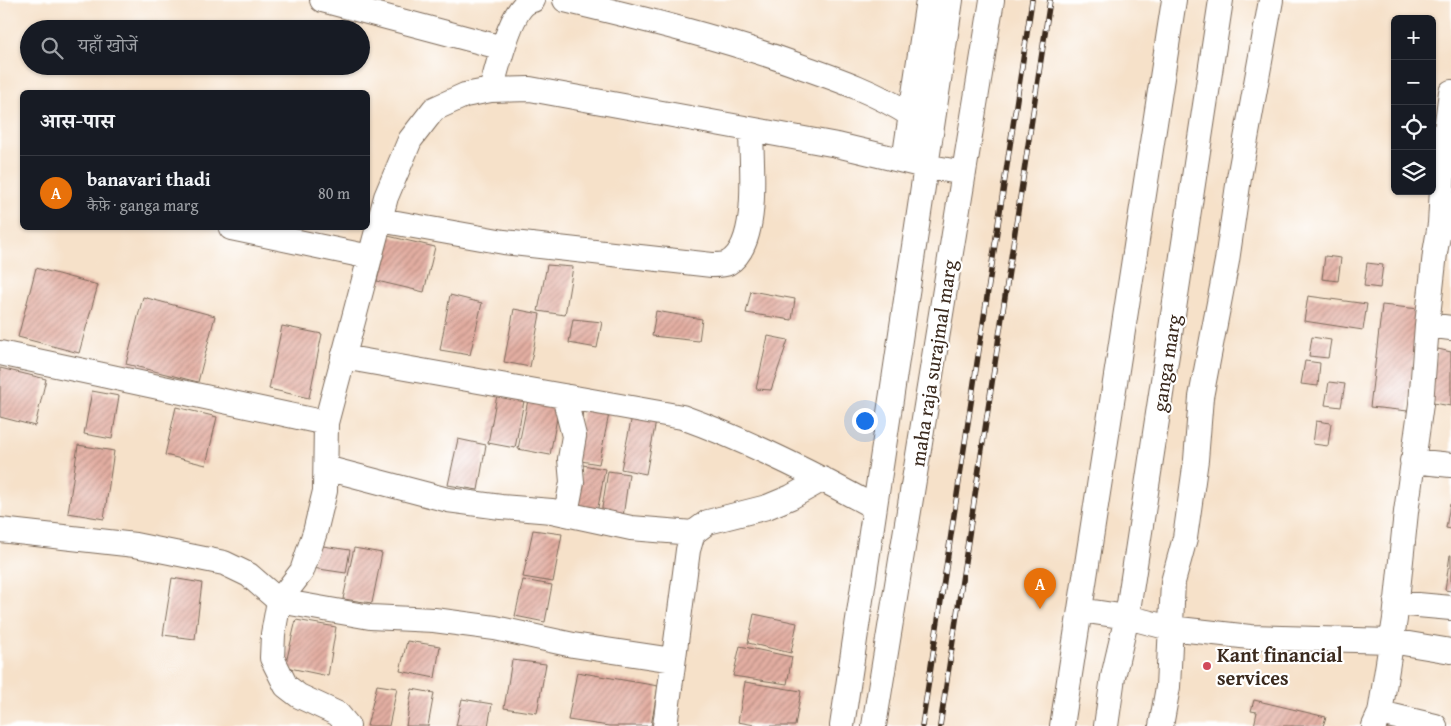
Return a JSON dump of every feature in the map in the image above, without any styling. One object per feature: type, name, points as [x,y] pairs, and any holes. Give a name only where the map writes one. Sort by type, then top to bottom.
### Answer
[{"type":"street","points":[[322,0],[503,48]]},
{"type":"street","points":[[491,90],[508,32],[519,12],[533,0]]},
{"type":"street","points":[[565,0],[676,26],[770,55],[869,92],[911,115]]},
{"type":"street","points":[[914,164],[911,115],[928,0]]},
{"type":"street","name":"maha raja surajmal marg","points":[[842,726],[874,507],[914,164],[951,0]]},
{"type":"street","name":"maha raja surajmal marg","points":[[874,726],[992,0]]},
{"type":"street","points":[[1062,726],[1174,0]]},
{"type":"street","name":"ganga marg","points":[[1106,726],[1113,676],[1128,618],[1221,0]]},
{"type":"street","points":[[1161,726],[1168,687],[1173,582],[1185,538],[1196,460],[1201,397],[1227,260],[1239,178],[1271,0]]},
{"type":"street","points":[[348,726],[338,714],[299,696],[286,686],[272,658],[273,634],[279,601],[302,571],[315,532],[325,491],[326,423],[386,197],[410,140],[434,109],[465,95],[491,90],[530,89],[838,145],[914,164],[964,173]]},
{"type":"street","points":[[1434,726],[1377,719],[1391,641],[1412,461],[1421,404],[1435,253],[1446,192],[1445,137],[1451,92]]},
{"type":"street","points":[[380,220],[504,242],[712,265],[727,264],[740,251],[748,235],[752,205],[751,130]]},
{"type":"street","points":[[241,230],[370,257]]},
{"type":"street","points":[[1427,325],[1451,328]]},
{"type":"street","points":[[0,353],[326,423]]},
{"type":"street","points":[[343,357],[682,416],[787,460],[874,507]]},
{"type":"street","points":[[564,396],[574,436],[570,459],[572,482],[566,514]]},
{"type":"street","points":[[1412,461],[1451,465]]},
{"type":"street","points":[[326,468],[448,500],[566,514],[631,528],[693,533]]},
{"type":"street","points":[[665,726],[688,550],[693,533],[708,522],[767,507],[791,497],[823,479]]},
{"type":"street","points":[[0,530],[134,546],[224,563],[249,574],[279,601],[370,617],[434,620],[495,628],[573,645],[673,660]]},
{"type":"street","points":[[1396,603],[1451,608]]},
{"type":"street","points":[[1080,610],[1128,618],[1170,628],[1250,637],[1391,641],[1451,651]]},
{"type":"building","points":[[388,236],[435,247],[424,292],[377,281]]},
{"type":"building","points":[[1325,256],[1341,258],[1338,281],[1322,279]]},
{"type":"building","points":[[1367,263],[1383,265],[1380,288],[1364,286]]},
{"type":"building","points":[[547,265],[573,267],[565,315],[538,311]]},
{"type":"building","points":[[36,268],[98,285],[79,353],[18,337]]},
{"type":"building","points":[[751,291],[795,299],[792,320],[746,313]]},
{"type":"building","points":[[450,295],[482,303],[470,355],[440,350]]},
{"type":"building","points":[[1308,296],[1367,304],[1363,330],[1304,321]]},
{"type":"building","points":[[143,297],[215,316],[198,382],[126,364]]},
{"type":"building","points":[[1382,305],[1419,309],[1408,411],[1370,407]]},
{"type":"building","points":[[514,309],[540,314],[530,367],[504,362]]},
{"type":"building","points":[[656,311],[702,319],[699,341],[652,336]]},
{"type":"building","points":[[573,319],[602,322],[597,348],[569,343]]},
{"type":"building","points":[[282,326],[322,334],[309,398],[269,389]]},
{"type":"building","points":[[768,336],[788,340],[771,390],[756,389]]},
{"type":"building","points":[[1312,337],[1331,340],[1328,358],[1309,356]]},
{"type":"building","points":[[1438,349],[1451,352],[1451,406],[1427,402]]},
{"type":"building","points":[[1305,361],[1320,363],[1318,386],[1301,384]]},
{"type":"building","points":[[0,368],[46,379],[35,426],[0,417]]},
{"type":"building","points":[[1329,382],[1345,384],[1341,407],[1325,405]]},
{"type":"building","points":[[92,391],[119,396],[112,439],[84,434]]},
{"type":"building","points":[[497,395],[524,401],[515,448],[488,443]]},
{"type":"building","points":[[528,400],[560,402],[550,455],[518,449]]},
{"type":"building","points":[[584,405],[610,409],[599,464],[575,460]]},
{"type":"building","points":[[176,407],[217,417],[206,465],[165,455]]},
{"type":"building","points":[[632,416],[656,421],[646,474],[621,469]]},
{"type":"building","points":[[1316,421],[1331,423],[1328,446],[1313,444]]},
{"type":"building","points":[[458,439],[486,445],[478,490],[448,485]]},
{"type":"building","points":[[78,445],[114,451],[104,519],[68,513]]},
{"type":"building","points":[[583,465],[605,469],[597,513],[574,509]]},
{"type":"building","points":[[608,471],[629,474],[623,517],[601,514]]},
{"type":"building","points":[[1451,504],[1451,529],[1446,528]]},
{"type":"building","points":[[533,530],[562,534],[553,582],[523,577]]},
{"type":"building","points":[[316,545],[350,550],[346,573],[312,568]]},
{"type":"building","points":[[354,548],[382,553],[372,603],[343,599]]},
{"type":"building","points":[[1451,555],[1451,591],[1445,590]]},
{"type":"building","points":[[172,578],[202,583],[195,639],[163,635]]},
{"type":"building","points":[[523,580],[552,585],[545,622],[515,616]]},
{"type":"building","points":[[754,614],[797,623],[791,653],[748,643]]},
{"type":"building","points":[[296,620],[336,627],[328,676],[285,667]]},
{"type":"building","points":[[407,641],[440,646],[435,678],[400,671]]},
{"type":"building","points":[[740,646],[792,657],[787,684],[733,676]]},
{"type":"building","points":[[512,660],[546,664],[537,713],[504,708]]},
{"type":"building","points":[[577,672],[658,686],[651,726],[609,726],[568,720]]},
{"type":"building","points":[[745,682],[801,691],[795,726],[760,726],[738,722]]},
{"type":"building","points":[[377,685],[397,688],[389,726],[367,726]]},
{"type":"building","points":[[412,689],[434,693],[428,726],[406,726]]},
{"type":"building","points":[[462,699],[492,704],[488,726],[456,726]]},
{"type":"building","points":[[1254,700],[1326,717],[1323,726],[1254,726],[1257,712],[1251,711]]},
{"type":"railway","points":[[922,726],[1032,0]]},
{"type":"railway","points":[[940,726],[1050,0]]},
{"type":"place","name":"banavari thadi","points":[[1040,609]]},
{"type":"place","name":"Kant financial services","points":[[1207,666]]}]
